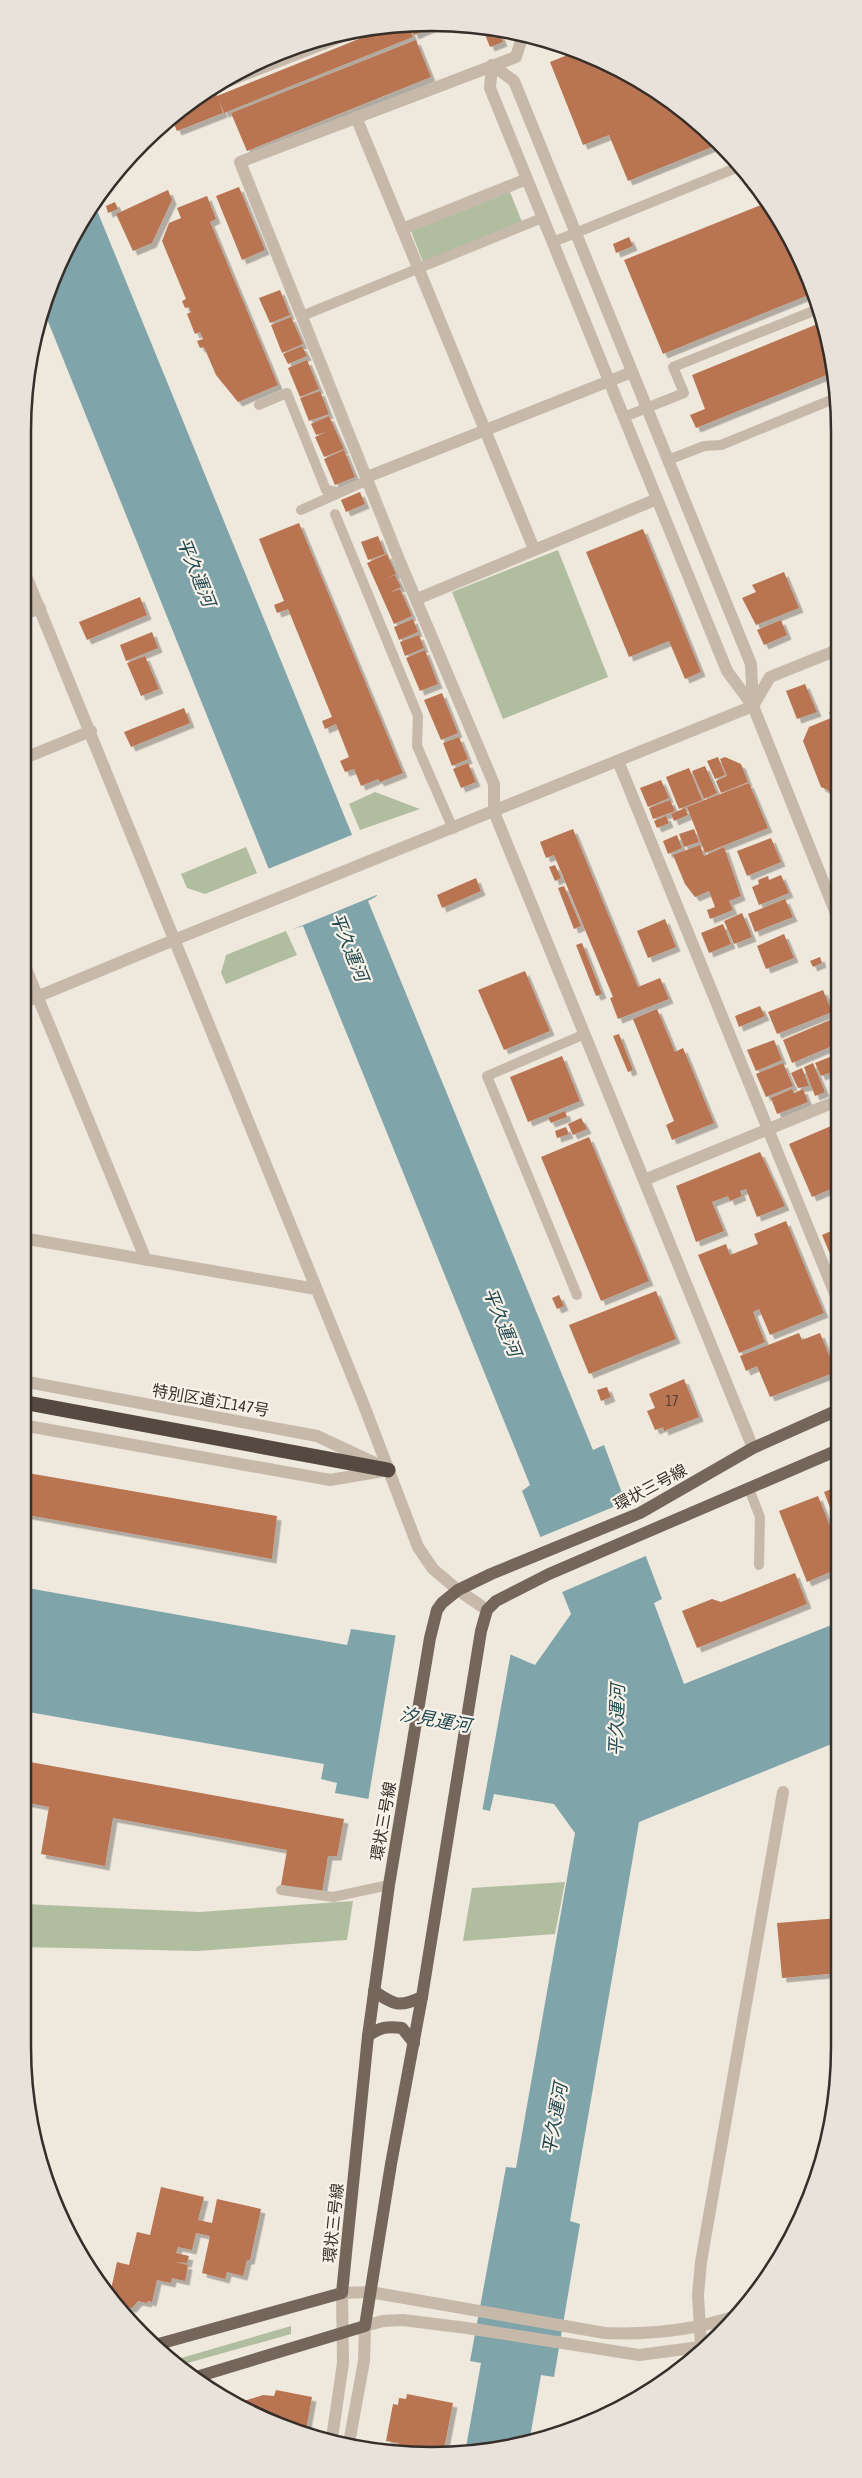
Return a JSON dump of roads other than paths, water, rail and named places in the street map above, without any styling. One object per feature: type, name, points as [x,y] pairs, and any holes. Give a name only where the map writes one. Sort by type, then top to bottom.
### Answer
[{"type":"highway","points":[[31,1404],[388,1470]]},
{"type":"main road","name":"環状三号線","points":[[342,2293],[374,1991],[389,1885],[430,1638],[437,1610],[442,1603],[458,1590],[490,1574],[640,1513],[753,1448],[831,1413]]},
{"type":"main road","points":[[203,2375],[342,2335],[365,2326],[422,1997],[478,1644],[487,1610],[508,1594],[550,1574],[831,1453]]},
{"type":"main road","points":[[374,1991],[391,2003],[406,2004],[422,1997]]},
{"type":"main road","points":[[368,2036],[380,2028],[402,2028],[414,2043]]},
{"type":"main road","points":[[162,2343],[342,2293]]},
{"type":"street","points":[[521,42],[516,57],[240,162],[367,478],[494,784],[494,812],[753,1448]]},
{"type":"street","points":[[492,65],[490,88],[542,218],[727,671],[753,706],[831,901]]},
{"type":"street","points":[[492,65],[514,82],[576,233],[751,664],[753,706]]},
{"type":"street","points":[[356,117],[534,549]]},
{"type":"street","points":[[402,229],[527,179]]},
{"type":"street","points":[[367,478],[632,372]]},
{"type":"street","points":[[417,599],[657,499]]},
{"type":"street","points":[[31,587],[316,1289],[418,1547],[432,1568],[458,1590],[487,1610]]},
{"type":"street","points":[[31,612],[40,608]]},
{"type":"street","points":[[31,1000],[753,706],[770,677],[831,652]]},
{"type":"street","points":[[31,755],[91,732]]},
{"type":"street","points":[[618,761],[831,1284]]},
{"type":"street","points":[[31,980],[146,1260]]},
{"type":"street","points":[[644,1180],[831,1104]]},
{"type":"street","points":[[31,1240],[316,1289]]},
{"type":"street","name":"特別区道江147号","points":[[31,1383],[317,1436],[388,1470]]},
{"type":"street","points":[[31,1427],[330,1480],[388,1470]]},
{"type":"street","points":[[704,2340],[700,2325],[698,2295],[701,2262],[783,1792]]},
{"type":"street","points":[[333,2434],[343,2363],[342,2293],[370,2292],[605,2333],[640,2334],[700,2325],[725,2319]]},
{"type":"street","points":[[350,2438],[364,2361],[365,2326],[383,2321],[403,2320],[467,2328],[639,2355],[696,2347]]},
{"type":"lane","points":[[258,70],[309,50]]},
{"type":"lane","points":[[553,242],[734,169]]},
{"type":"lane","points":[[302,316],[542,218]]},
{"type":"lane","points":[[624,417],[684,393],[673,367],[812,311]]},
{"type":"lane","points":[[259,405],[287,393],[326,490],[337,492]]},
{"type":"lane","points":[[668,460],[704,446],[722,445],[830,401]]},
{"type":"lane","points":[[301,510],[329,499],[337,492],[367,478]]},
{"type":"lane","points":[[335,514],[418,716],[417,746],[453,829]]},
{"type":"lane","points":[[577,1295],[487,1076],[584,1034]]},
{"type":"lane","points":[[749,1489],[760,1517],[759,1565]]},
{"type":"lane","points":[[280,1890],[333,1897],[389,1885]]},
{"type":"water","points":[[97,211],[377,896],[368,901],[593,1450],[604,1445],[662,1599],[654,1603],[684,1684],[831,1625],[831,1744],[639,1822],[570,2221],[580,2224],[554,2377],[541,2375],[531,2434],[483,2443],[466,2445],[481,2363],[470,2361],[506,2167],[516,2168],[575,1833],[554,1804],[494,1794],[490,1811],[477,1808],[475,1818],[335,1793],[337,1783],[321,1779],[324,1764],[31,1712],[31,1589],[347,1645],[351,1629],[502,1651],[535,1665],[571,1614],[522,1491],[530,1485],[303,926],[293,929],[47,320],[72,254]]},
{"type":"water label","name":"平久運河","points":[[196,572]]},
{"type":"water label","name":"平久運河","points":[[349,947]]},
{"type":"water label","name":"平久運河","points":[[502,1322]]},
{"type":"water label","name":"汐見運河","points":[[435,1720]]},
{"type":"water label","name":"平久運河","points":[[617,1720]]},
{"type":"water label","name":"平久運河","points":[[555,2119]]}]
